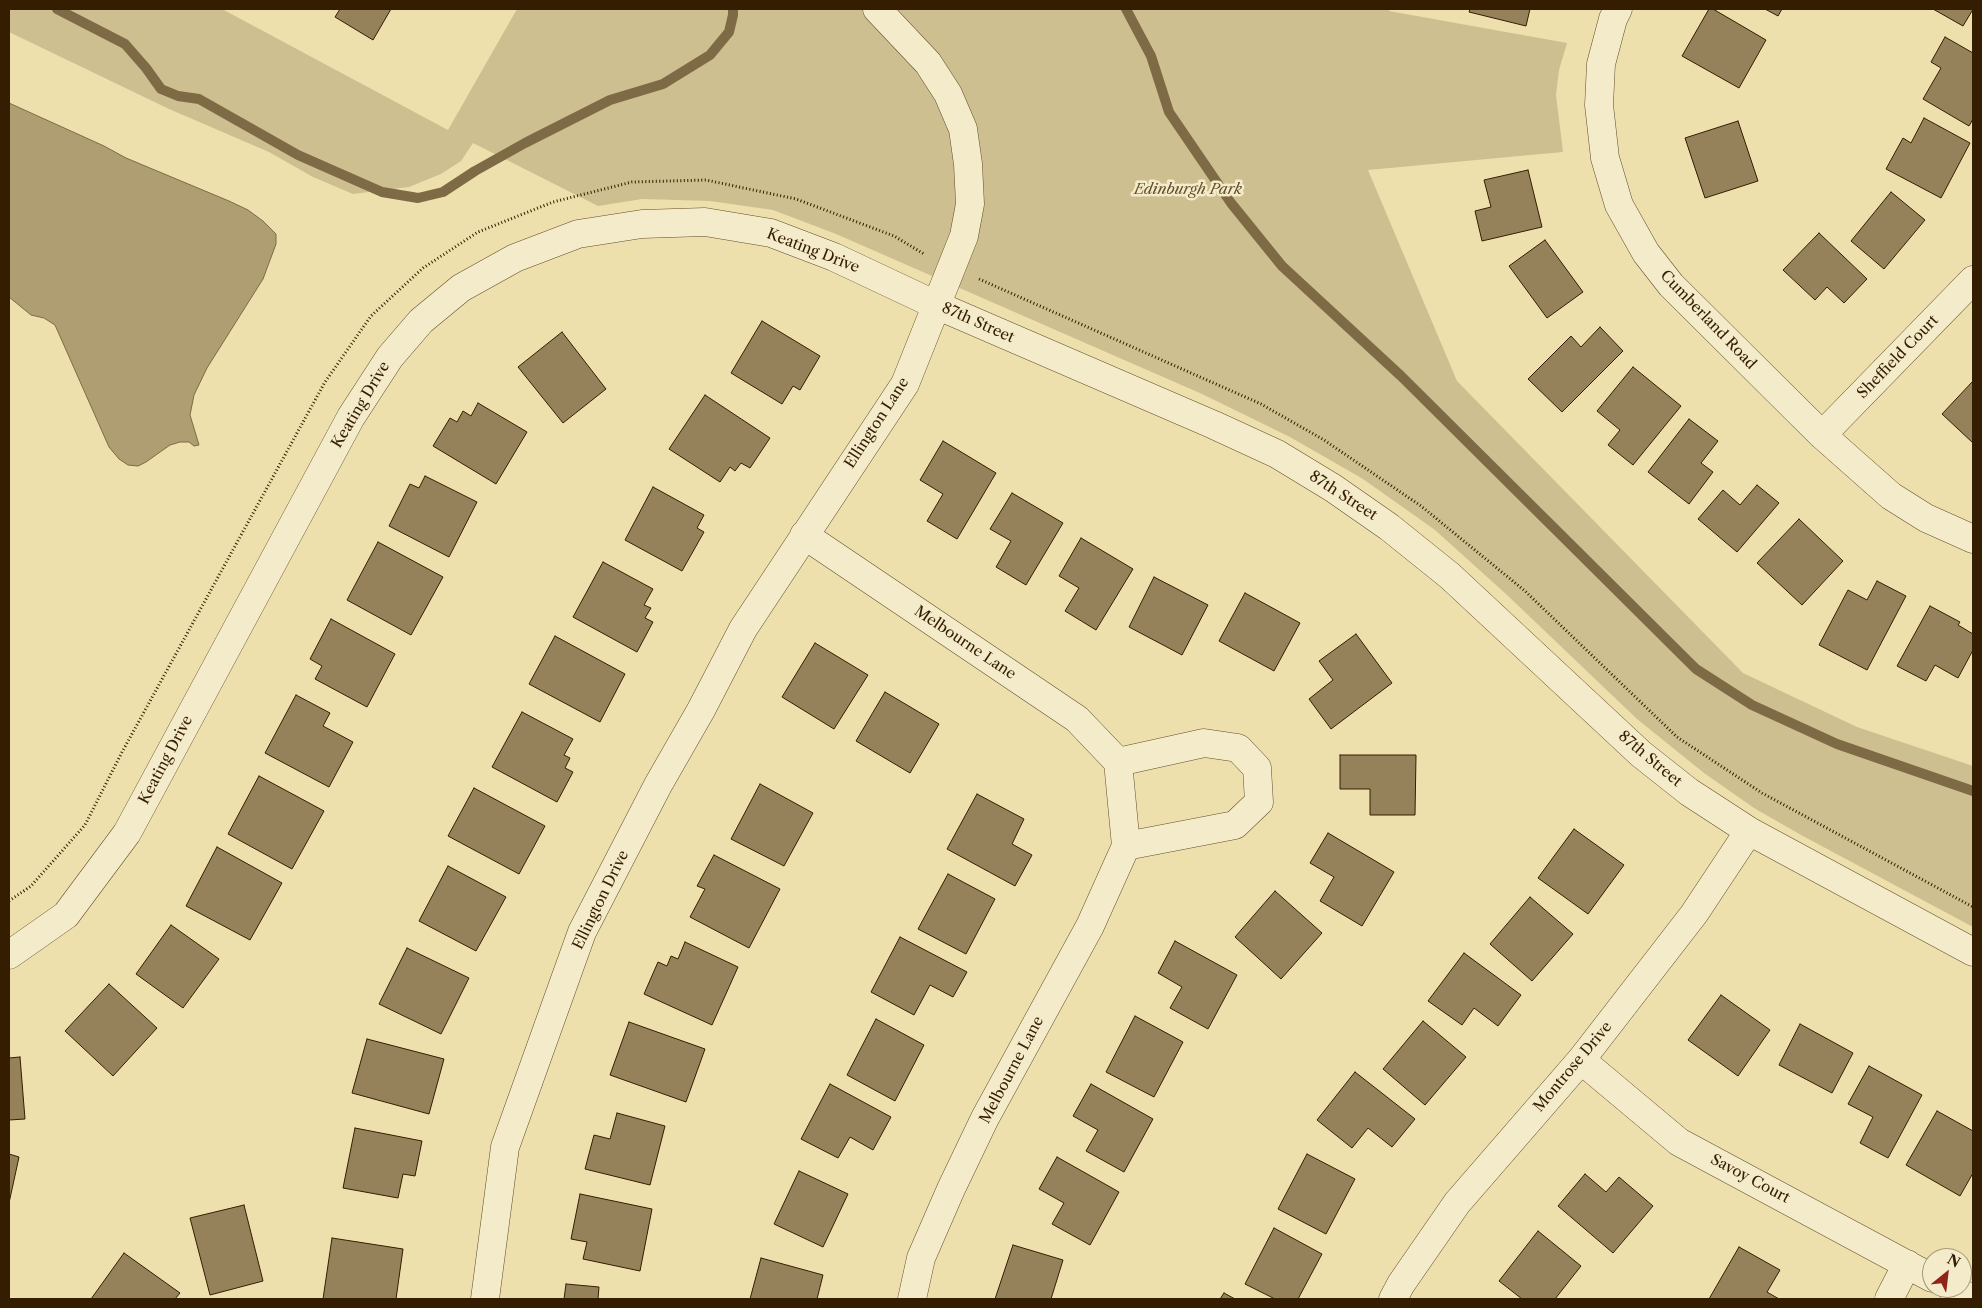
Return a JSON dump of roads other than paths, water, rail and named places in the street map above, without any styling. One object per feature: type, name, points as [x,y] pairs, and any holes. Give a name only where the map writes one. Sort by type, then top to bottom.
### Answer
[{"type":"street","name":"87th Street","points":[[877,9],[928,63],[948,94],[963,129],[968,164],[970,204],[964,236],[936,305],[1277,454],[1333,488],[1390,527],[1450,576],[1641,754],[1690,792],[1749,831],[1973,952]]},
{"type":"street","name":"Cumberland Road","points":[[1618,9],[1613,19],[1601,64],[1599,105],[1605,158],[1619,205],[1646,253],[1671,285],[1822,435],[1891,496],[1926,518],[1973,539]]},
{"type":"street","name":"Keating Drive","points":[[9,955],[66,915],[127,833],[351,418],[396,350],[421,321],[461,288],[515,258],[578,234],[642,224],[705,222],[771,233],[834,257],[936,305]]},
{"type":"street","name":"Sheffield Court","points":[[1822,435],[1973,280]]},
{"type":"street","name":"Ellington Lane","points":[[804,535],[904,384],[936,305]]},
{"type":"street","name":"Melbourne Lane","points":[[804,535],[1077,719],[1118,762],[1126,846],[1090,926],[985,1118],[951,1189],[921,1258],[912,1299]]},
{"type":"street","name":"Ellington Drive","points":[[485,1299],[505,1147],[582,932],[658,785],[701,710],[743,629],[804,535]]},
{"type":"street","points":[[1118,762],[1204,743],[1238,748],[1258,768],[1258,802],[1235,825],[1126,846]]},
{"type":"street","name":"Montrose Drive","points":[[1393,1299],[1401,1284],[1457,1203],[1581,1060],[1694,914],[1749,831]]},
{"type":"street","name":"Savoy Court","points":[[1581,1060],[1679,1142],[1922,1272]]},
{"type":"street","points":[[1889,1299],[1907,1264]]},
{"type":"waterway","points":[[57,9],[125,44],[161,89],[178,96],[199,99],[298,155],[382,192],[418,198],[443,192],[475,171],[525,143],[610,100],[663,84],[710,55],[729,32],[733,9]]},
{"type":"waterway","points":[[1126,9],[1151,56],[1169,112],[1231,203],[1282,266],[1401,376],[1696,669],[1752,705],[1837,744],[1973,791]]},
{"type":"park label","name":"Edinburgh Park","points":[[1188,190]]}]
